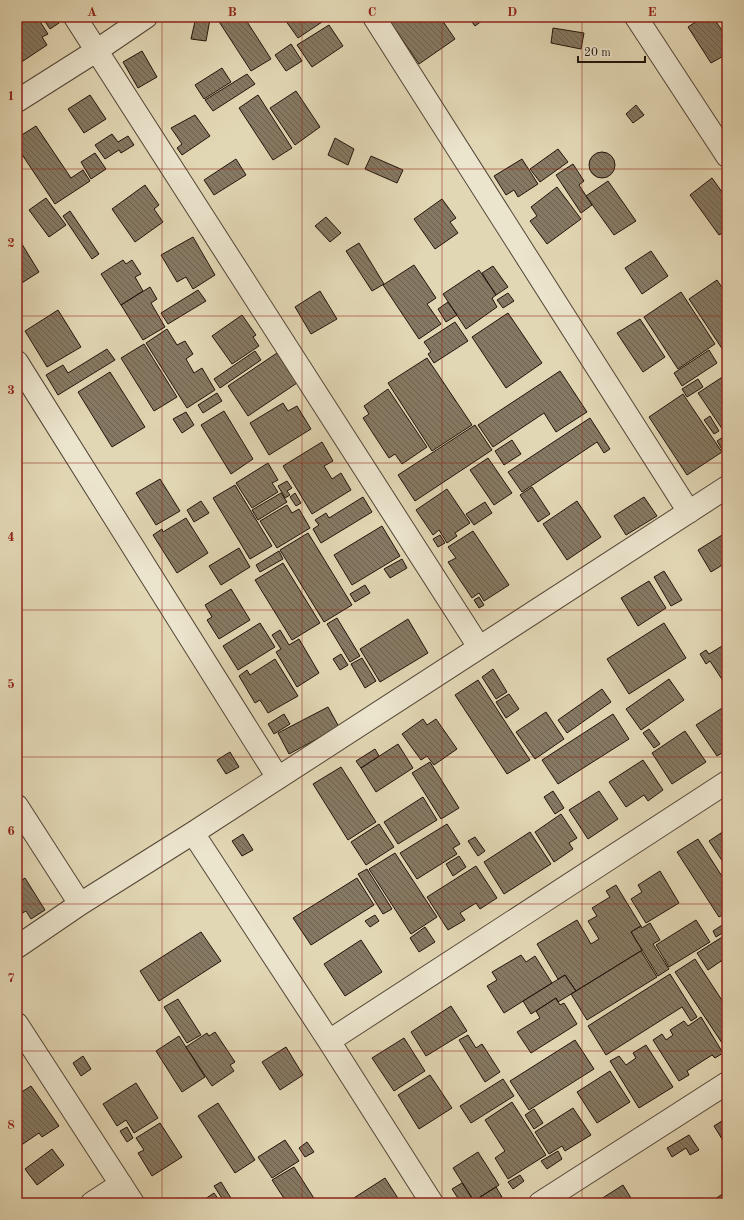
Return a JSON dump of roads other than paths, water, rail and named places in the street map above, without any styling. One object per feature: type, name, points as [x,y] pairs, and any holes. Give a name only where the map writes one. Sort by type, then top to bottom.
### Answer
[{"type":"street","points":[[75,17],[479,648]]},
{"type":"street","points":[[17,101],[96,51],[146,17]]},
{"type":"street","points":[[374,17],[689,512]]},
{"type":"street","points":[[636,17],[727,156]]},
{"type":"street","points":[[17,362],[278,778]]},
{"type":"street","points":[[17,947],[80,904],[193,833],[727,487]]},
{"type":"street","points":[[329,1041],[727,782]]},
{"type":"street","points":[[17,806],[80,904]]},
{"type":"street","points":[[193,833],[329,1041],[432,1203]]},
{"type":"street","points":[[17,1024],[133,1203]]},
{"type":"street","points":[[540,1203],[727,1083]]},
{"type":"street","points":[[92,1203],[121,1184]]}]
